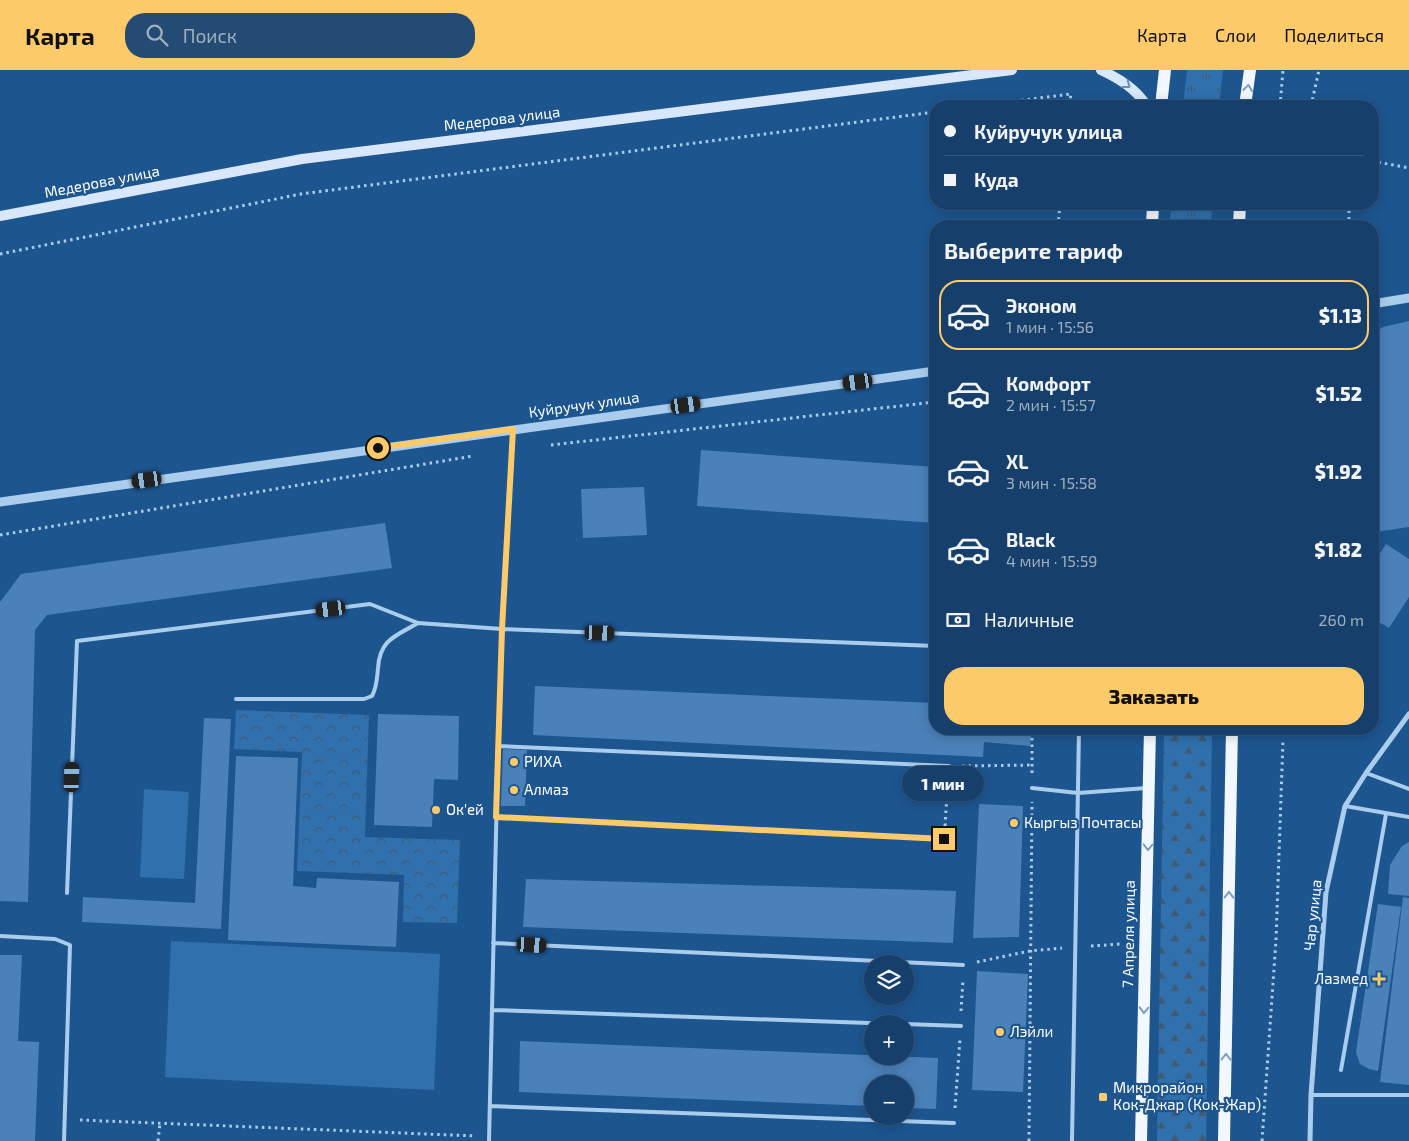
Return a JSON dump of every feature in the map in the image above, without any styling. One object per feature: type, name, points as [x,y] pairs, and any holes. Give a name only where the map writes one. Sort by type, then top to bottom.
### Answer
[{"type":"main road","name":"Медерова улица","points":[[0,216],[302,160],[1012,70]]},
{"type":"main road","points":[[1101,70],[1119,79],[1139,94],[1143,100]]},
{"type":"main road","points":[[1162,100],[1165,70]]},
{"type":"main road","points":[[1246,100],[1250,70]]},
{"type":"main road","name":"7 Апреля улица","points":[[1141,1141],[1150,735]]},
{"type":"main road","points":[[1224,1141],[1232,735]]},
{"type":"street","points":[[1379,303],[1409,298]]},
{"type":"street","name":"Куйручук улица","points":[[0,502],[929,372]]},
{"type":"street","name":"Чар улица","points":[[1310,1141],[1311,1095],[1326,892],[1345,806],[1366,773],[1409,714]]},
{"type":"lane","points":[[489,1139],[498,746],[502,629],[513,429]]},
{"type":"lane","points":[[67,893],[77,641],[370,604],[418,623],[502,629],[929,646]]},
{"type":"lane","points":[[236,699],[364,699],[372,696],[376,688],[379,656],[387,641],[418,623]]},
{"type":"lane","points":[[1072,1141],[1079,735]]},
{"type":"lane","points":[[498,746],[949,766]]},
{"type":"lane","points":[[1366,773],[1409,789]]},
{"type":"lane","points":[[1032,788],[1078,793],[1149,788]]},
{"type":"lane","points":[[1345,806],[1386,814],[1409,816]]},
{"type":"lane","points":[[1341,1070],[1386,814]]},
{"type":"lane","points":[[496,817],[944,839]]},
{"type":"lane","points":[[0,936],[56,939],[70,946],[64,1141]]},
{"type":"lane","points":[[493,943],[963,964]]},
{"type":"lane","points":[[492,1010],[864,1023]]},
{"type":"lane","points":[[914,1024],[960,1026]]},
{"type":"lane","points":[[1311,1095],[1409,1095]]},
{"type":"lane","points":[[490,1106],[954,1123]]},
{"type":"path","points":[[1280,100],[1283,70]]},
{"type":"path","points":[[1312,100],[1319,70]]},
{"type":"path","points":[[1024,100],[1071,94],[1070,100]]},
{"type":"path","points":[[0,254],[302,194],[929,113]]},
{"type":"path","points":[[1379,162],[1409,168]]},
{"type":"path","points":[[0,536],[512,449],[929,403]]},
{"type":"path","points":[[1029,1141],[1032,735]]},
{"type":"path","points":[[1262,1141],[1276,940],[1283,740]]},
{"type":"path","points":[[944,839],[949,766],[1032,765]]},
{"type":"path","points":[[954,1123],[963,964],[1030,951]]},
{"type":"path","points":[[64,1119],[489,1139]]},
{"type":"path","points":[[158,1141],[160,1123]]},
{"type":"green space","points":[[1187,70],[1223,70],[1220,100],[1184,100]]},
{"type":"green space","points":[[1171,210],[1212,210],[1211,220],[1170,220]]},
{"type":"green space","points":[[236,710],[369,715],[365,837],[460,840],[457,923],[403,922],[404,875],[297,871],[302,752],[234,749]]},
{"type":"green space","points":[[1164,735],[1212,735],[1206,1141],[1157,1141]]},
{"type":"green space","points":[[144,789],[189,792],[184,879],[140,877]]},
{"type":"green space","points":[[171,941],[440,954],[434,1090],[165,1077]]},
{"type":"building","points":[[1409,321],[1409,527],[1379,532],[1379,330]]},
{"type":"building","points":[[701,450],[929,467],[929,523],[697,506]]},
{"type":"building","points":[[644,487],[647,535],[583,538],[581,489]]},
{"type":"building","points":[[385,523],[392,568],[47,615],[35,630],[28,902],[0,901],[0,602],[21,574]]},
{"type":"building","points":[[1386,544],[1409,559],[1409,597],[1389,628],[1379,622],[1379,555]]},
{"type":"building","points":[[535,686],[929,703],[929,735],[1031,735],[1030,746],[984,742],[983,757],[533,735]]},
{"type":"building","points":[[378,714],[459,716],[458,780],[434,779],[432,827],[374,825]]},
{"type":"building","points":[[204,718],[231,719],[221,929],[82,922],[83,897],[195,903]]},
{"type":"building","points":[[503,749],[527,750],[525,806],[501,806]]},
{"type":"building","points":[[236,756],[298,758],[293,886],[316,888],[317,878],[399,882],[396,947],[228,940]]},
{"type":"building","points":[[979,804],[1023,806],[1019,937],[973,938]]},
{"type":"building","points":[[1409,842],[1409,896],[1388,894],[1390,865],[1402,846]]},
{"type":"building","points":[[526,879],[956,891],[953,943],[523,927]]},
{"type":"building","points":[[1403,897],[1409,898],[1409,1085],[1380,1082]]},
{"type":"building","name":"Лазмед","points":[[1378,904],[1401,907],[1378,1071],[1360,1064],[1356,1052]]},
{"type":"building","points":[[0,955],[22,955],[18,1041],[39,1042],[35,1141],[0,1141]]},
{"type":"building","name":"Лэйли","points":[[977,971],[1028,974],[1023,1092],[972,1090]]},
{"type":"building","points":[[520,1041],[864,1055],[864,1065],[914,1065],[914,1057],[938,1058],[936,1109],[914,1108],[914,1075],[864,1075],[864,1106],[519,1092]]},
{"type":"place","name":"РИХА","points":[[514,762]]},
{"type":"place","name":"Алмаз","points":[[514,790]]},
{"type":"place","name":"Ок'ей","points":[[436,810]]},
{"type":"place","name":"Кыргыз Почтасы","points":[[1014,823]]},
{"type":"place","name":"Лазмед","points":[[1379,979]]},
{"type":"place","name":"Лэйли","points":[[1000,1032]]},
{"type":"place","name":"Микрорайон Кок-Джар (Кок-Жар)","points":[[1103,1097]]},
{"type":"route","points":[[378,448],[513,429],[502,629],[496,817],[944,839]]}]
